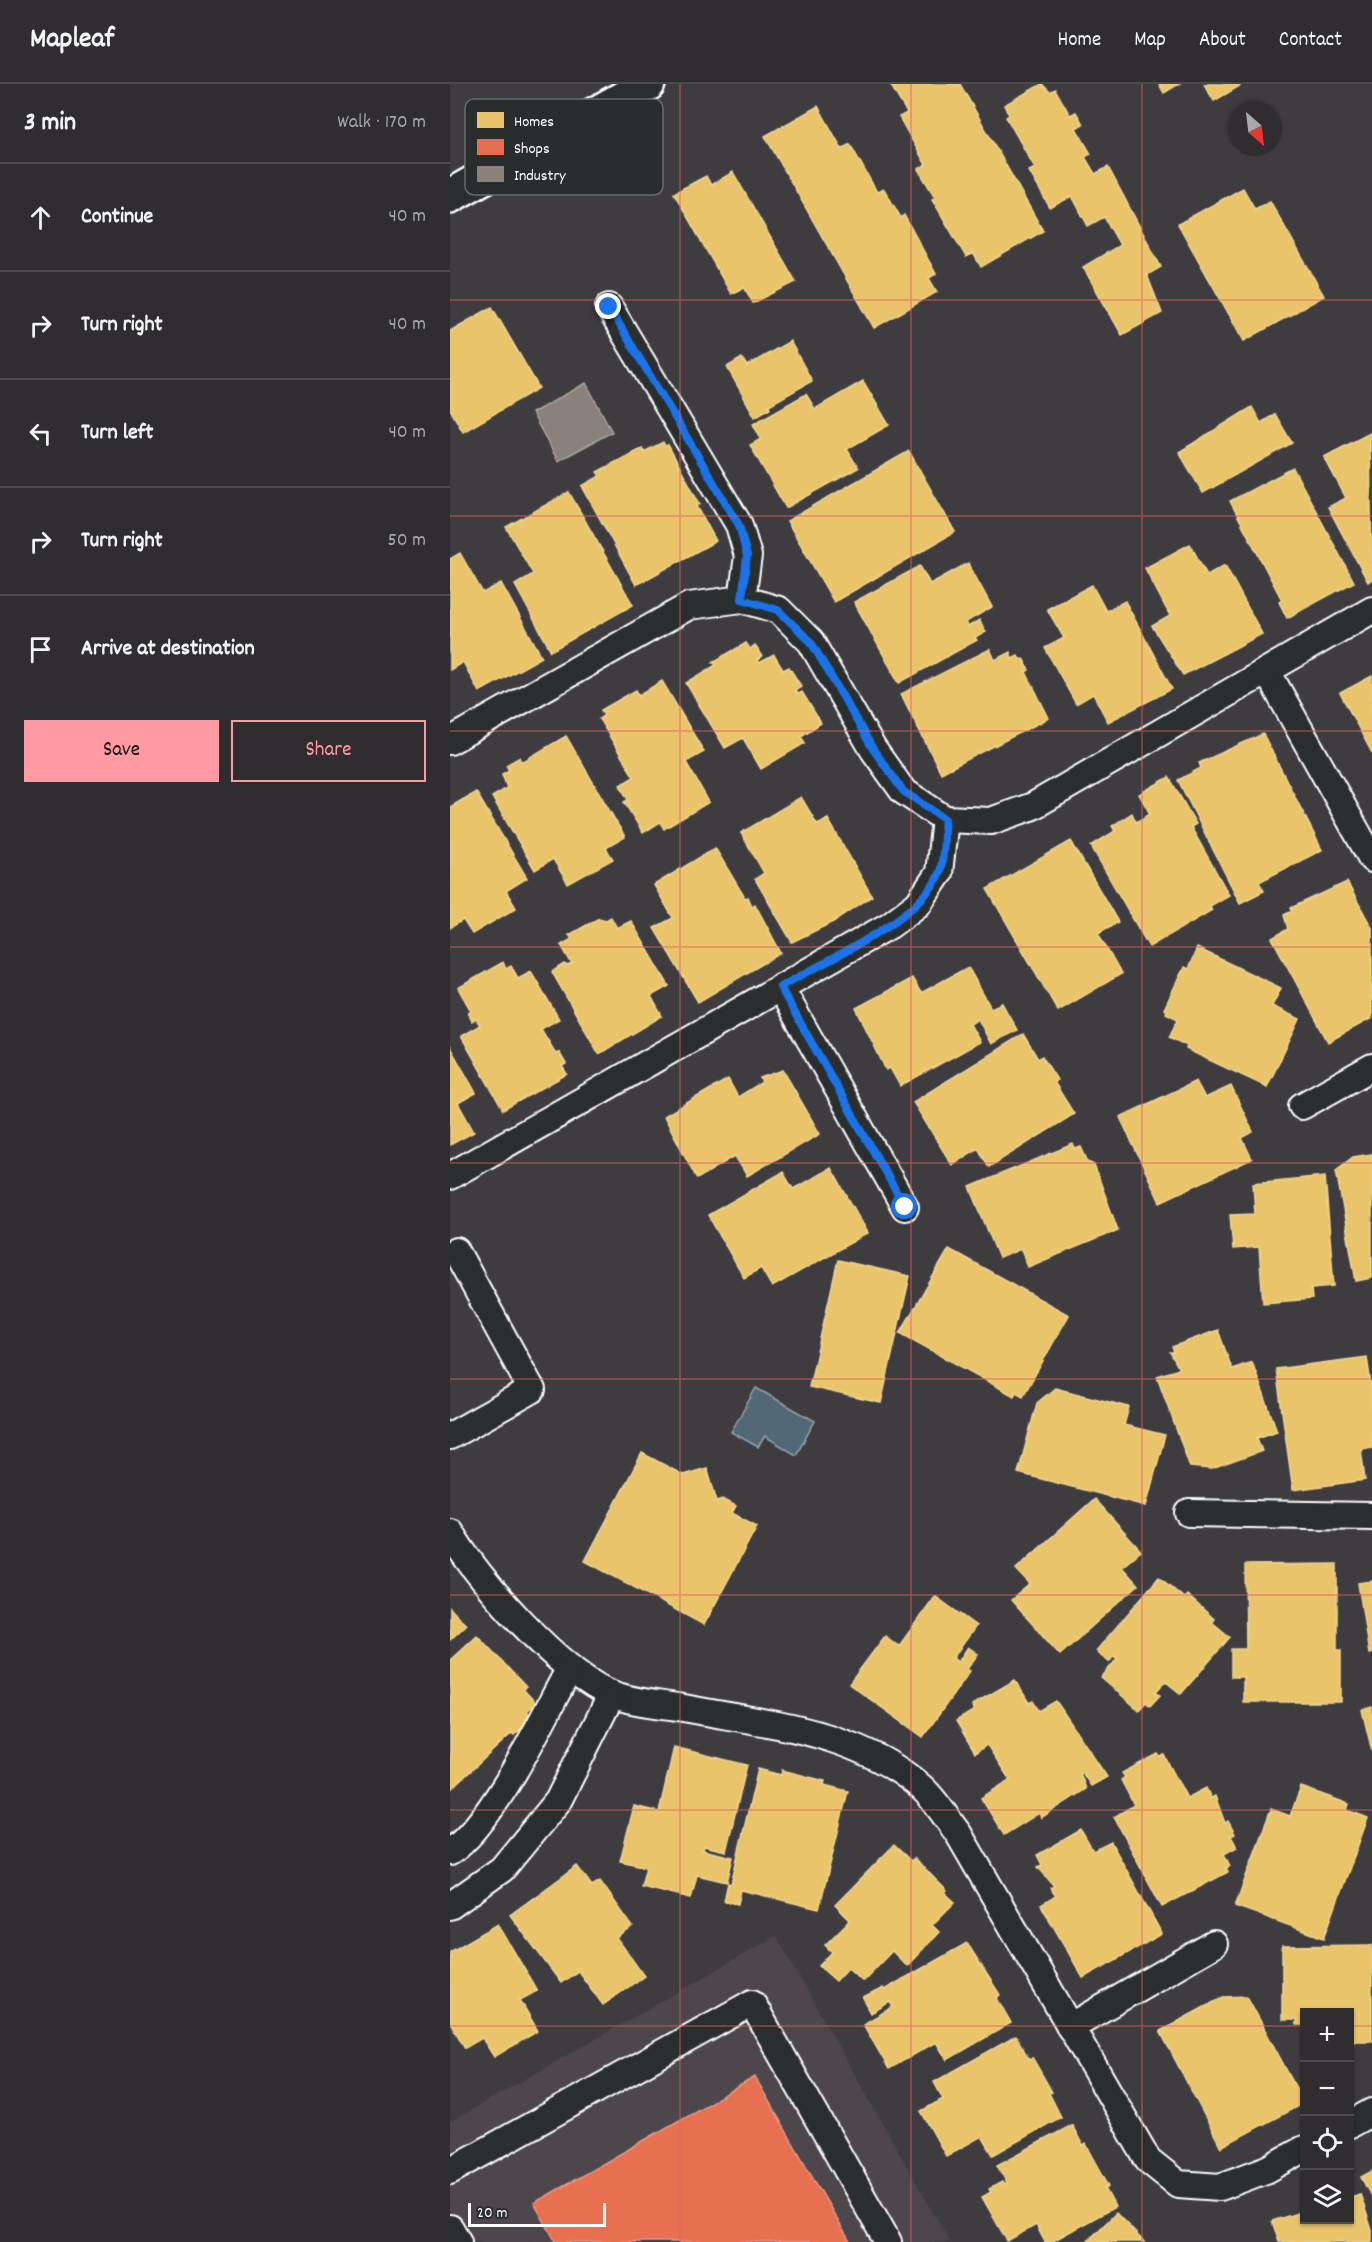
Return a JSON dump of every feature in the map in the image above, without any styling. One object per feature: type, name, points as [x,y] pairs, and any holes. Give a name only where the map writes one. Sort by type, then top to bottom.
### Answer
[{"type":"street","points":[[621,99],[648,84]]},
{"type":"street","points":[[450,196],[465,188]]},
{"type":"lane","points":[[609,307],[739,525],[747,556],[742,599]]},
{"type":"lane","points":[[450,741],[689,606],[742,599],[778,610],[811,642],[873,749],[903,791],[945,819],[991,821],[1033,806],[1372,610]]},
{"type":"lane","points":[[1267,671],[1372,859]]},
{"type":"lane","points":[[450,1176],[890,925],[918,904],[939,873],[945,819]]},
{"type":"lane","points":[[780,987],[905,1207]]},
{"type":"lane","points":[[1302,1106],[1372,1067]]},
{"type":"lane","points":[[450,1436],[532,1390],[456,1251]]},
{"type":"lane","points":[[1189,1513],[1372,1516]]},
{"type":"lane","points":[[450,1532],[460,1549],[511,1612],[570,1668],[612,1694],[829,1736],[879,1756],[923,1788],[958,1833],[1148,2160],[1178,2184],[1220,2187],[1268,2169],[1300,2152]]},
{"type":"lane","points":[[450,1852],[461,1844],[500,1795],[570,1668]]},
{"type":"lane","points":[[450,1906],[502,1869],[558,1801],[612,1694]]},
{"type":"lane","points":[[1070,2026],[1214,1944]]},
{"type":"lane","points":[[450,2171],[752,2003],[888,2242]]},
{"type":"lane","points":[[1354,2122],[1372,2112]]},
{"type":"lane","points":[[450,2228],[458,2242]]},
{"type":"shaded area","points":[[776,1936],[950,2242],[450,2242],[450,2122]]},
{"type":"water","points":[[756,1388],[815,1421],[796,1455],[765,1436],[758,1447],[731,1432]]},
{"type":"building: Homes","points":[[890,84],[960,84],[1043,231],[981,267],[973,253],[966,257],[932,199],[935,197],[918,169],[926,165],[899,117],[907,113]]},
{"type":"building: Homes","points":[[1042,84],[1050,92],[1055,89],[1070,115],[1076,112],[1083,124],[1076,128],[1091,154],[1085,157],[1095,174],[1108,167],[1161,267],[1147,275],[1162,313],[1122,335],[1083,267],[1120,245],[1104,217],[1088,226],[1072,196],[1050,208],[1029,171],[1035,168],[1006,117],[1009,115],[1004,105]]},
{"type":"building: Homes","points":[[1159,84],[1179,84],[1164,93]]},
{"type":"building: Homes","points":[[1204,84],[1243,84],[1214,101]]},
{"type":"building: Homes","points":[[818,106],[842,149],[850,144],[877,192],[884,189],[901,218],[904,215],[936,274],[929,278],[937,292],[874,328],[765,136]]},
{"type":"building: Homes","points":[[733,172],[796,282],[753,303],[744,287],[731,294],[674,193],[706,176],[711,185]]},
{"type":"building: Homes","points":[[1243,188],[1255,209],[1270,201],[1324,296],[1244,341],[1178,224]]},
{"type":"building: Homes","points":[[492,307],[539,388],[463,432],[450,409],[450,331]]},
{"type":"building: Homes","points":[[790,341],[812,381],[769,405],[770,408],[755,417],[727,367],[742,358],[747,366]]},
{"type":"building: Homes","points":[[863,381],[889,425],[847,449],[858,468],[786,508],[750,445],[761,439],[753,424],[806,394],[815,409]]},
{"type":"building: Homes","points":[[1252,407],[1261,423],[1275,414],[1292,443],[1203,493],[1179,452]]},
{"type":"building: Homes","points":[[1370,433],[1372,579],[1368,582],[1328,507],[1346,498],[1324,457]]},
{"type":"building: Homes","points":[[663,442],[665,446],[668,445],[700,504],[697,506],[716,541],[636,585],[582,486],[600,476],[597,472],[642,448],[644,452]]},
{"type":"building: Homes","points":[[909,451],[955,532],[834,602],[787,521]]},
{"type":"building: Homes","points":[[1293,468],[1354,582],[1287,618],[1279,602],[1282,600],[1230,501]]},
{"type":"building: Homes","points":[[569,492],[633,605],[551,651],[515,585],[533,574],[506,527]]},
{"type":"building: Homes","points":[[1190,544],[1207,575],[1225,565],[1262,634],[1183,675],[1152,626],[1170,616],[1145,568]]},
{"type":"building: Homes","points":[[460,553],[483,593],[501,583],[542,657],[479,692],[463,662],[450,670],[450,559]]},
{"type":"building: Homes","points":[[968,563],[992,607],[966,622],[968,627],[979,620],[986,632],[975,638],[977,640],[899,683],[854,602],[920,566],[930,584]]},
{"type":"building: Homes","points":[[1092,585],[1106,611],[1125,601],[1172,689],[1108,722],[1093,694],[1076,704],[1045,648],[1064,638],[1047,609]]},
{"type":"building: Homes","points":[[746,643],[750,649],[755,645],[762,657],[757,660],[759,663],[774,655],[783,670],[789,667],[801,686],[795,690],[797,694],[802,692],[821,723],[801,736],[805,743],[761,769],[743,738],[725,748],[686,683],[716,665],[713,662]]},
{"type":"building: Homes","points":[[990,649],[995,660],[1010,652],[1012,658],[1018,655],[1020,659],[1023,658],[1029,670],[1026,672],[1049,718],[941,773],[901,694]]},
{"type":"building: Homes","points":[[1372,676],[1372,753],[1340,693]]},
{"type":"building: Homes","points":[[662,681],[704,752],[686,762],[709,802],[664,829],[660,822],[643,833],[624,802],[628,800],[620,785],[634,777],[599,719],[604,715],[601,710],[636,690],[639,695]]},
{"type":"building: Homes","points":[[1263,734],[1322,850],[1259,882],[1264,891],[1240,903],[1178,780],[1201,768],[1199,763]]},
{"type":"building: Homes","points":[[566,736],[625,837],[606,848],[613,859],[568,884],[553,859],[535,870],[492,797],[507,788],[502,774],[509,770],[506,765],[520,757],[522,762]]},
{"type":"building: Homes","points":[[1169,777],[1196,824],[1191,827],[1229,895],[1210,906],[1212,910],[1149,947],[1091,846],[1115,831],[1112,826],[1132,813],[1136,822],[1150,814],[1139,794]]},
{"type":"building: Homes","points":[[476,792],[527,878],[506,891],[516,908],[472,934],[463,920],[450,928],[450,807]]},
{"type":"building: Homes","points":[[801,797],[817,824],[828,819],[872,896],[833,922],[792,942],[755,879],[764,873],[741,833]]},
{"type":"building: Homes","points":[[1071,841],[1118,922],[1098,933],[1121,974],[1058,1011],[987,889]]},
{"type":"building: Homes","points":[[715,848],[745,898],[748,897],[752,906],[755,904],[781,953],[698,1002],[654,928],[673,918],[654,885]]},
{"type":"building: Homes","points":[[1347,882],[1372,928],[1372,1018],[1328,1042],[1272,938],[1288,929],[1284,915],[1292,911],[1291,908]]},
{"type":"building: Homes","points":[[611,917],[617,928],[631,921],[669,986],[651,996],[662,1016],[599,1054],[552,972],[565,964],[567,966],[572,964],[561,945],[572,939],[569,935],[599,918],[606,920]]},
{"type":"building: Homes","points":[[1197,948],[1281,988],[1272,1006],[1300,1019],[1267,1087],[1186,1049],[1187,1046],[1169,1037],[1178,1019],[1166,1013],[1167,1010],[1164,1009],[1184,967],[1188,969]]},
{"type":"building: Homes","points":[[503,962],[506,969],[511,966],[518,978],[531,971],[559,1019],[541,1029],[556,1054],[559,1052],[566,1064],[562,1066],[567,1074],[503,1110],[461,1036],[480,1025],[476,1019],[472,1021],[468,1013],[471,1011],[458,988]]},
{"type":"building: Homes","points":[[968,967],[991,1008],[1002,1003],[1017,1030],[991,1044],[978,1019],[970,1024],[980,1042],[900,1086],[890,1068],[886,1070],[856,1008],[912,978],[921,993]]},
{"type":"building: Homes","points":[[1023,1034],[1038,1059],[1042,1056],[1057,1080],[1054,1082],[1074,1114],[989,1167],[978,1148],[952,1165],[913,1102]]},
{"type":"building: Homes","points":[[450,1047],[476,1093],[458,1103],[474,1132],[450,1145]]},
{"type":"building: Homes","points":[[783,1070],[820,1134],[747,1176],[735,1156],[697,1179],[664,1116],[728,1079],[738,1097],[762,1082],[760,1078]]},
{"type":"building: Homes","points":[[1196,1081],[1205,1098],[1231,1086],[1253,1132],[1242,1138],[1252,1159],[1160,1202],[1120,1117]]},
{"type":"building: Homes","points":[[1073,1144],[1075,1149],[1081,1147],[1088,1162],[1094,1165],[1118,1230],[1028,1267],[1021,1249],[999,1258],[970,1187]]},
{"type":"building: Homes","points":[[1372,1154],[1372,1278],[1356,1281],[1336,1170],[1353,1157]]},
{"type":"building: Homes","points":[[831,1168],[868,1233],[772,1287],[761,1268],[744,1278],[708,1215],[783,1172],[793,1189]]},
{"type":"building: Homes","points":[[1325,1176],[1334,1286],[1311,1288],[1312,1299],[1263,1303],[1259,1247],[1233,1249],[1230,1215],[1255,1214],[1253,1183]]},
{"type":"building: Homes","points":[[949,1249],[1069,1315],[1023,1396],[1016,1392],[1014,1396],[900,1333]]},
{"type":"building: Homes","points":[[838,1260],[910,1276],[881,1403],[809,1387]]},
{"type":"building: Homes","points":[[1218,1330],[1232,1369],[1252,1362],[1277,1431],[1257,1438],[1262,1451],[1212,1469],[1190,1467],[1157,1376],[1179,1369],[1170,1352],[1174,1352],[1172,1347]]},
{"type":"building: Homes","points":[[1367,1357],[1372,1392],[1372,1447],[1361,1449],[1365,1480],[1293,1490],[1276,1369]]},
{"type":"building: Homes","points":[[1055,1388],[1129,1407],[1124,1425],[1165,1435],[1146,1506],[1018,1473],[1037,1403]]},
{"type":"building: Homes","points":[[642,1453],[683,1475],[707,1468],[717,1501],[723,1499],[736,1506],[732,1513],[757,1526],[704,1625],[585,1561]]},
{"type":"building: Homes","points":[[1094,1499],[1141,1551],[1122,1567],[1138,1585],[1060,1655],[1011,1600],[1030,1584],[1016,1569]]},
{"type":"building: Homes","points":[[1337,1564],[1337,1650],[1341,1650],[1341,1702],[1243,1702],[1243,1677],[1231,1677],[1231,1649],[1246,1649],[1245,1565]]},
{"type":"building: Homes","points":[[1159,1577],[1184,1598],[1187,1595],[1214,1619],[1212,1622],[1230,1637],[1181,1694],[1165,1681],[1156,1692],[1160,1695],[1150,1706],[1146,1702],[1139,1710],[1101,1678],[1117,1659],[1114,1656],[1109,1662],[1096,1651]]},
{"type":"building: Homes","points":[[1372,1581],[1372,1653],[1369,1654],[1358,1583]]},
{"type":"building: Homes","points":[[935,1596],[976,1626],[953,1658],[958,1662],[968,1647],[978,1654],[967,1669],[970,1671],[923,1737],[849,1684],[885,1636],[899,1646]]},
{"type":"building: Homes","points":[[450,1608],[466,1625],[450,1640]]},
{"type":"building: Homes","points":[[477,1635],[526,1687],[523,1689],[536,1703],[527,1711],[533,1718],[514,1735],[512,1733],[450,1790],[450,1660]]},
{"type":"building: Homes","points":[[1015,1680],[1029,1703],[1033,1701],[1039,1711],[1056,1701],[1107,1777],[1091,1786],[1082,1772],[1080,1773],[1086,1789],[1041,1818],[1039,1813],[1004,1835],[981,1798],[1010,1780],[987,1745],[975,1753],[956,1721],[973,1711],[972,1705]]},
{"type":"building: Homes","points":[[1372,1707],[1372,1751],[1362,1710]]},
{"type":"building: Homes","points":[[674,1747],[747,1765],[726,1851],[704,1846],[703,1850],[733,1857],[727,1882],[697,1875],[691,1898],[641,1886],[646,1867],[620,1861],[634,1806],[659,1812]]},
{"type":"building: Homes","points":[[1158,1754],[1160,1757],[1164,1755],[1187,1798],[1206,1788],[1211,1798],[1215,1796],[1225,1823],[1228,1821],[1235,1834],[1231,1836],[1237,1847],[1224,1854],[1230,1866],[1226,1868],[1228,1872],[1162,1907],[1114,1817],[1134,1805],[1121,1780],[1125,1777],[1122,1773]]},
{"type":"building: Homes","points":[[758,1769],[781,1775],[782,1770],[825,1781],[824,1785],[848,1791],[819,1909],[741,1890],[738,1904],[724,1901],[728,1883],[731,1884]]},
{"type":"building: Homes","points":[[1301,1787],[1349,1804],[1347,1810],[1368,1818],[1324,1938],[1235,1906],[1271,1809],[1290,1816]]},
{"type":"building: Homes","points":[[1081,1830],[1093,1851],[1111,1842],[1162,1934],[1083,1978],[1041,1905],[1056,1896],[1050,1888],[1054,1886],[1038,1867],[1042,1865],[1037,1855]]},
{"type":"building: Homes","points":[[894,1845],[911,1861],[914,1858],[955,1902],[932,1925],[939,1932],[907,1966],[892,1951],[863,1981],[848,1968],[836,1981],[819,1966],[832,1952],[825,1945],[850,1920],[835,1905]]},
{"type":"building: Homes","points":[[577,1866],[592,1886],[600,1881],[633,1927],[617,1938],[644,1976],[603,2005],[578,1971],[561,1983],[510,1915]]},
{"type":"building: Homes","points":[[498,1924],[537,1991],[520,2000],[538,2031],[494,2057],[482,2038],[465,2048],[450,2022],[450,1952]]},
{"type":"building: Homes","points":[[967,1943],[1000,1995],[997,1998],[1011,2023],[947,2060],[936,2042],[889,2069],[863,2024],[893,2007],[890,2002],[871,2013],[863,1998],[883,1988],[884,1990]]},
{"type":"building: Homes","points":[[1372,1945],[1372,2041],[1354,2041],[1354,2008],[1300,2008],[1300,2025],[1296,2025],[1296,2020],[1282,2020],[1282,1946]]},
{"type":"building: Homes","points":[[1247,1996],[1300,2095],[1300,2105],[1221,2147],[1160,2031],[1223,1997]]},
{"type":"building: Homes","points":[[1016,2036],[1029,2059],[1032,2057],[1052,2092],[1049,2093],[1061,2117],[993,2155],[982,2136],[946,2156],[921,2111],[943,2099],[934,2082]]},
{"type":"building: Homes","points":[[1072,2125],[1083,2146],[1086,2144],[1109,2186],[1105,2188],[1115,2207],[1051,2242],[1045,2242],[1036,2225],[1007,2241],[982,2197],[991,2192],[989,2189],[1002,2182],[1007,2183],[997,2165]]},
{"type":"building: Homes","points":[[1372,2171],[1372,2198],[1361,2177]]},
{"type":"building: Homes","points":[[1360,2194],[1372,2230],[1372,2242],[1279,2242],[1272,2221],[1300,2212],[1300,2224],[1354,2224],[1354,2196]]},
{"type":"building: Homes","points":[[1116,2213],[1144,2242],[1087,2242]]},
{"type":"building: Shops","points":[[755,2077],[850,2242],[556,2242],[534,2203]]},
{"type":"building: Industry","points":[[586,383],[612,432],[558,461],[532,413]]},
{"type":"route","points":[[609,307],[739,525],[747,556],[742,599],[778,610],[811,642],[873,749],[903,791],[945,819],[939,873],[918,904],[890,925],[780,987],[905,1207]]}]
